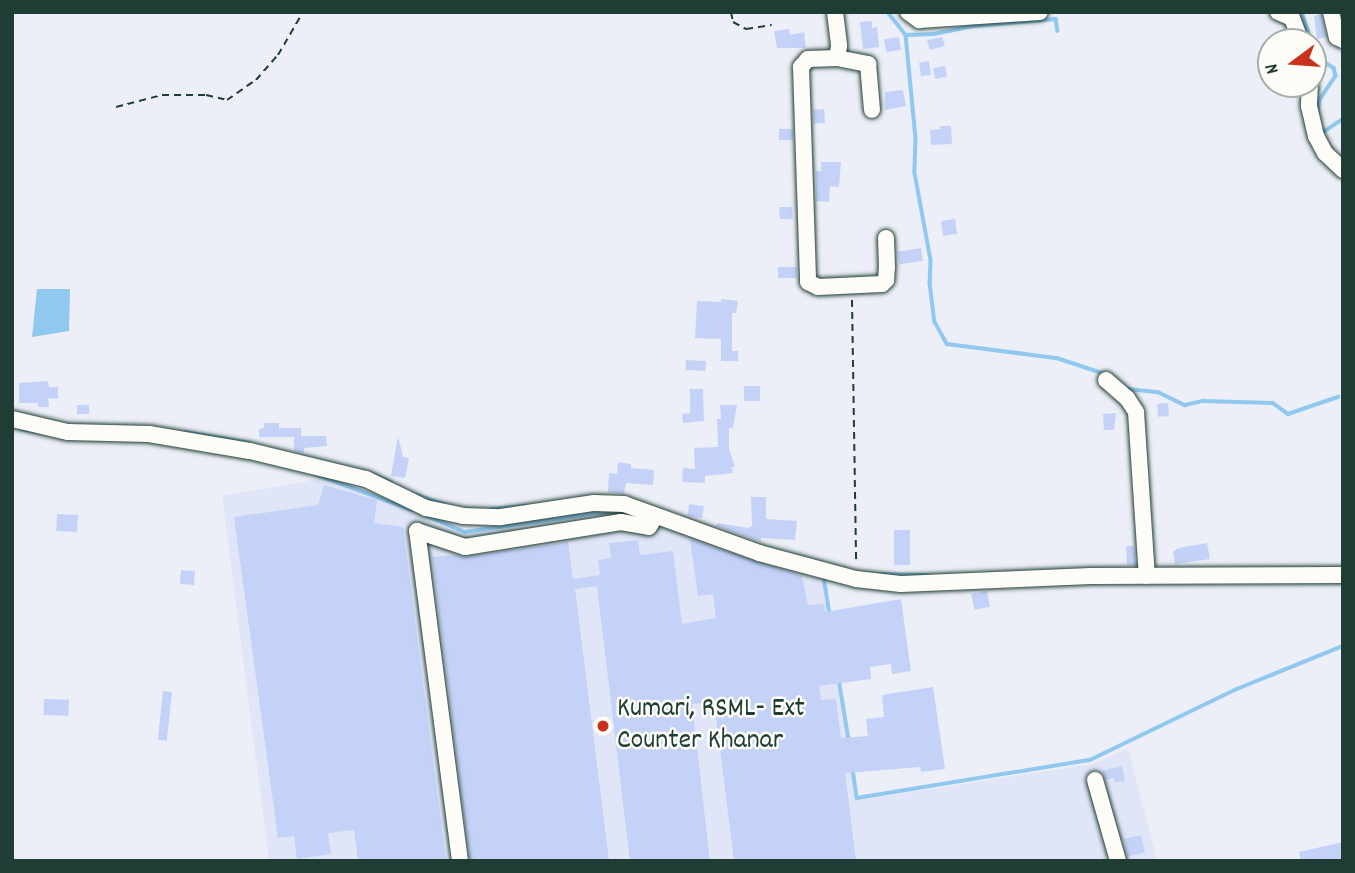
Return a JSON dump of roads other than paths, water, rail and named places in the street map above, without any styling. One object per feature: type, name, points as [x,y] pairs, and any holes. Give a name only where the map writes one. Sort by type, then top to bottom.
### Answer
[{"type":"street","points":[[835,12],[839,46],[836,58]]},
{"type":"street","points":[[908,12],[919,20],[1040,12]]},
{"type":"street","points":[[1278,12],[1292,19],[1296,28]]},
{"type":"street","points":[[1331,12],[1337,37],[1343,40]]},
{"type":"street","points":[[872,110],[868,64],[836,58],[808,59],[801,67],[807,208],[806,277],[812,285],[818,287],[876,285],[886,280],[886,238]]},
{"type":"street","points":[[1309,98],[1316,136],[1325,153],[1343,170]]},
{"type":"street","points":[[1106,380],[1134,405],[1136,412],[1147,576]]},
{"type":"street","points":[[12,419],[68,432],[149,435],[250,451],[366,479],[426,508],[463,516],[501,517],[594,503],[624,504],[652,522]]},
{"type":"street","points":[[460,861],[417,531],[465,547],[621,522],[652,522],[856,579],[901,584],[1147,576],[1343,575]]},
{"type":"street","points":[[1096,780],[1118,861]]},
{"type":"water","points":[[37,289],[70,289],[69,331],[32,337]]},
{"type":"waterway","points":[[888,12],[906,35],[916,139],[915,173],[931,260],[930,283],[935,322],[947,344],[1057,358],[1105,374]]},
{"type":"waterway","points":[[1302,12],[1307,28]]},
{"type":"waterway","points":[[906,35],[1056,19],[1058,31]]},
{"type":"waterway","points":[[1327,64],[1334,68],[1336,76],[1327,90]]},
{"type":"waterway","points":[[1318,115],[1321,98]]},
{"type":"waterway","points":[[1321,130],[1325,131],[1343,119]]},
{"type":"waterway","points":[[1128,389],[1158,392],[1185,405],[1203,401],[1273,403],[1288,414],[1338,397]]},
{"type":"waterway","points":[[21,429],[41,433]]},
{"type":"waterway","points":[[185,432],[250,443]]},
{"type":"waterway","points":[[372,474],[391,482]]},
{"type":"waterway","points":[[317,475],[412,510]]},
{"type":"waterway","points":[[417,495],[443,504]]},
{"type":"waterway","points":[[491,509],[525,506]]},
{"type":"waterway","points":[[425,515],[465,532],[612,511]]},
{"type":"waterway","points":[[879,574],[928,575]]},
{"type":"waterway","points":[[824,577],[830,616]]},
{"type":"waterway","points":[[853,769],[857,798],[1090,760],[1237,689],[1343,646]]},
{"type":"waterway","points":[[839,679],[849,740]]},
{"type":"place","name":"Kumari, RSML- Ext Counter Khanar","points":[[603,726]]}]
